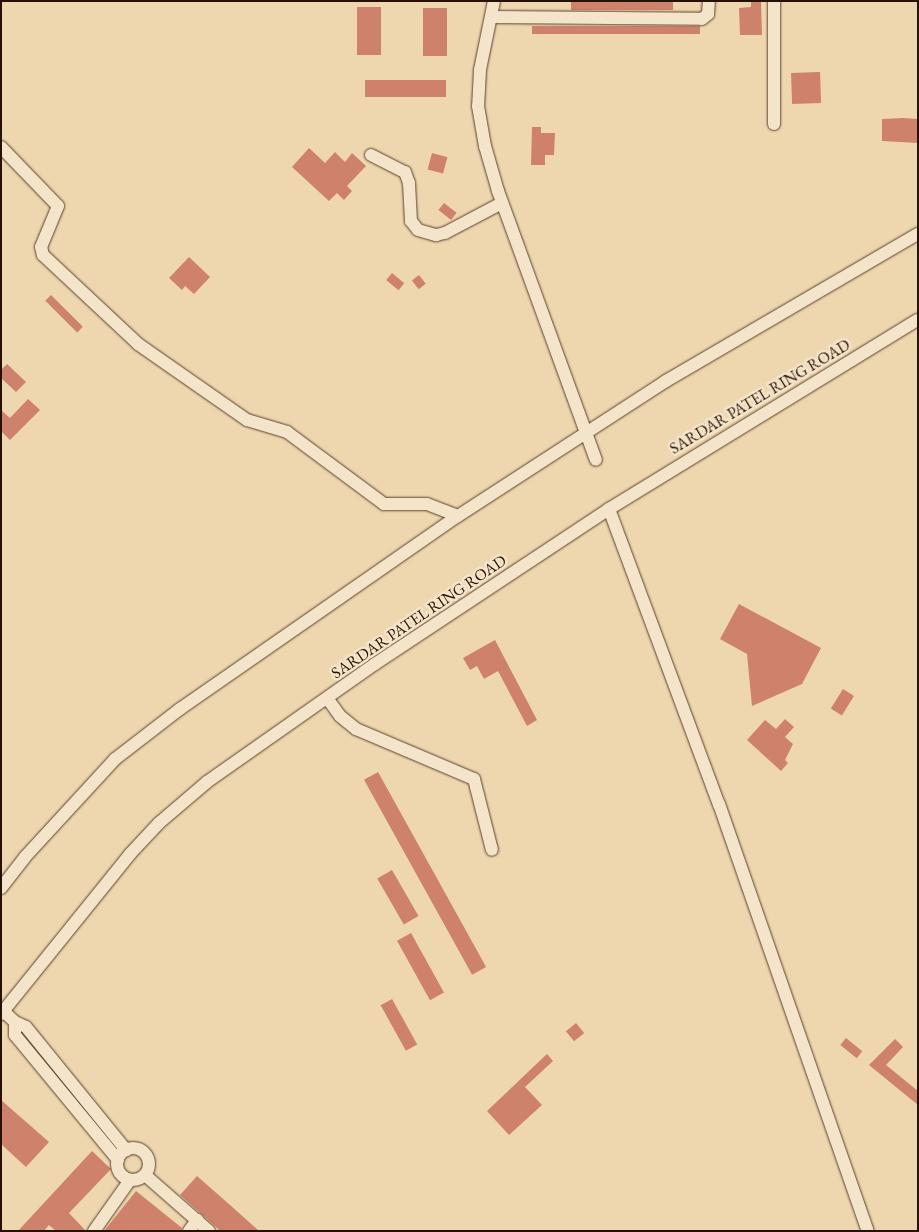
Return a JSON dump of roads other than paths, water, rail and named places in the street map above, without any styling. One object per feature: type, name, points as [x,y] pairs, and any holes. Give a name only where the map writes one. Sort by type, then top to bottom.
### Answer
[{"type":"street","points":[[494,1],[480,70],[478,106],[485,146],[502,204],[596,460]]},
{"type":"street","points":[[491,17],[702,19],[708,14],[709,1]]},
{"type":"street","points":[[774,1],[774,124]]},
{"type":"street","points":[[1,147],[58,206],[41,247],[43,255],[138,344],[247,420],[287,432],[384,504],[427,504],[458,516]]},
{"type":"street","points":[[370,155],[405,172],[409,182],[411,221],[418,230],[436,235],[446,233],[502,204]]},
{"type":"street","points":[[1,888],[79,796],[130,747],[259,653],[458,516],[587,432],[777,314],[918,234]]},
{"type":"street","name":"SARDAR PATEL RING ROAD","points":[[2,1011],[130,854],[159,823],[207,782],[327,698],[609,509],[918,320]]},
{"type":"street","points":[[609,509],[719,804],[868,1231]]},
{"type":"street","points":[[327,698],[340,716],[356,729],[474,779],[492,850]]},
{"type":"street","points":[[2,1011],[15,1022],[26,1027],[122,1155]]},
{"type":"street","points":[[94,1231],[130,1180],[145,1175],[150,1166],[147,1155],[139,1149],[122,1155]]},
{"type":"street","points":[[122,1155],[118,1170],[130,1180]]},
{"type":"street","points":[[145,1175],[209,1231]]},
{"type":"street","points":[[189,1231],[197,1220]]}]
